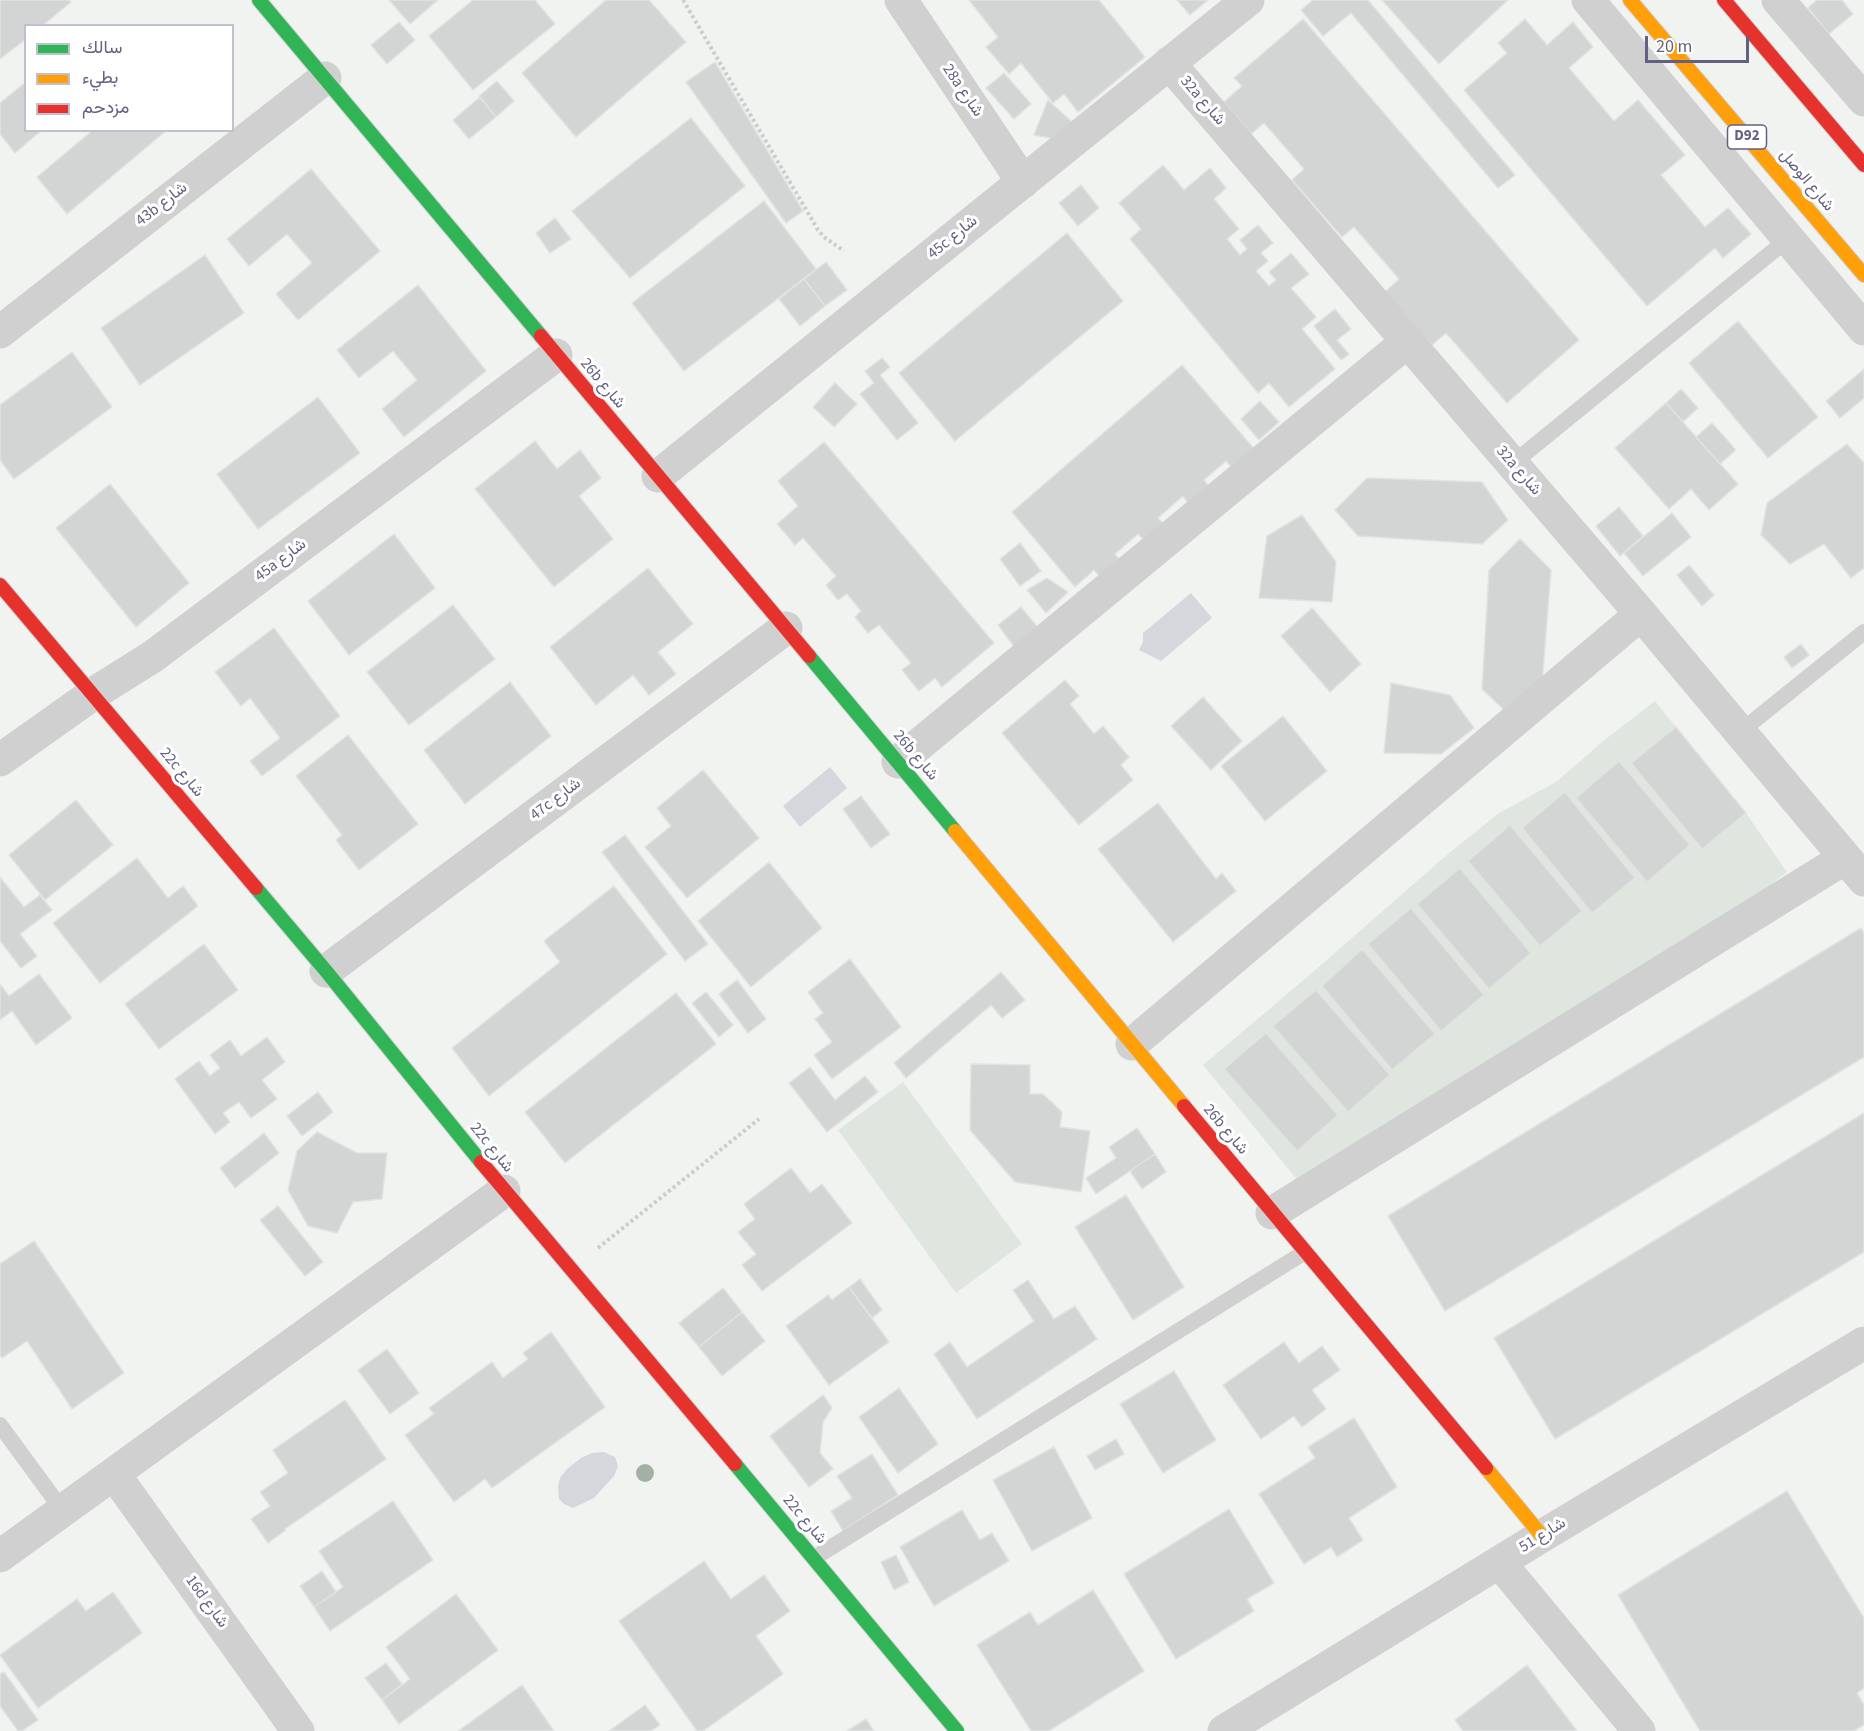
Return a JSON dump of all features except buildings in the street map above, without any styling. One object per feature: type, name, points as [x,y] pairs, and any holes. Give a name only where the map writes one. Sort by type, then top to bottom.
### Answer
[{"type":"street","name":"26b شارع","points":[[259,0],[898,762],[1542,1536]]},
{"type":"street","name":"28a شارع","points":[[901,0],[1023,182]]},
{"type":"street","name":"45c شارع","points":[[658,476],[1248,0]]},
{"type":"street","points":[[1588,0],[1864,329]]},
{"type":"street","name":"شارع الوصل","points":[[1630,0],[1864,275]]},
{"type":"street","points":[[1724,0],[1864,165]]},
{"type":"street","points":[[1778,0],[1864,100]]},
{"type":"street","name":"32a شارع","points":[[1169,63],[1641,614],[1854,869]]},
{"type":"street","name":"43b شارع","points":[[0,332],[325,78]]},
{"type":"street","points":[[898,762],[1408,340]]},
{"type":"street","name":"45a شارع","points":[[0,760],[93,694],[152,657],[556,354]]},
{"type":"street","name":"22c شارع","points":[[0,585],[326,971],[504,1191],[957,1731]]},
{"type":"street","points":[[1132,1044],[1641,614]]},
{"type":"street","name":"47c شارع","points":[[326,971],[786,628]]},
{"type":"street","points":[[1272,1213],[1854,869]]},
{"type":"street","points":[[0,1556],[504,1191]]},
{"type":"street","name":"شارع 51","points":[[1224,1731],[1542,1536],[1864,1343]]},
{"type":"street","name":"16d شارع","points":[[114,1474],[298,1731]]},
{"type":"street","points":[[1500,1563],[1640,1731]]},
{"type":"lane","points":[[1512,464],[1788,239]]},
{"type":"lane","points":[[1740,732],[1864,632]]},
{"type":"lane","points":[[814,1558],[1305,1252]]},
{"type":"lane","points":[[0,1425],[63,1511]]},
{"type":"path","points":[[683,0],[818,230],[844,251]]},
{"type":"path","points":[[572,1270],[759,1119]]},
{"type":"shaded area","points":[[1191,593],[1212,618],[1161,661],[1139,650],[1143,642],[1143,633]]},
{"type":"shaded area","points":[[1655,701],[1746,813],[1787,872],[1741,908],[1300,1183],[1203,1065],[1448,854],[1499,813],[1556,782],[1602,742]]},
{"type":"shaded area","points":[[830,767],[847,788],[800,827],[783,806]]},
{"type":"shaded area","points":[[903,1082],[1022,1244],[956,1293],[838,1130]]},
{"type":"shaded area","points":[[604,1452],[615,1457],[618,1466],[614,1476],[594,1498],[573,1508],[564,1504],[559,1499],[560,1478],[581,1458],[592,1453]]},
{"type":"traffic: fast","points":[[259,0],[541,336]]},
{"type":"traffic: fast","points":[[809,656],[955,831]]},
{"type":"traffic: fast","points":[[256,888],[481,1162]]},
{"type":"traffic: fast","points":[[735,1464],[957,1731]]},
{"type":"traffic: slow","points":[[1630,0],[1864,275]]},
{"type":"traffic: slow","points":[[955,831],[1184,1106]]},
{"type":"traffic: slow","points":[[1486,1468],[1542,1536]]},
{"type":"traffic: jam","points":[[1724,0],[1864,165]]},
{"type":"traffic: jam","points":[[541,336],[809,656]]},
{"type":"traffic: jam","points":[[0,585],[256,888]]},
{"type":"traffic: jam","points":[[1184,1106],[1486,1468]]},
{"type":"traffic: jam","points":[[481,1162],[735,1464]]}]
